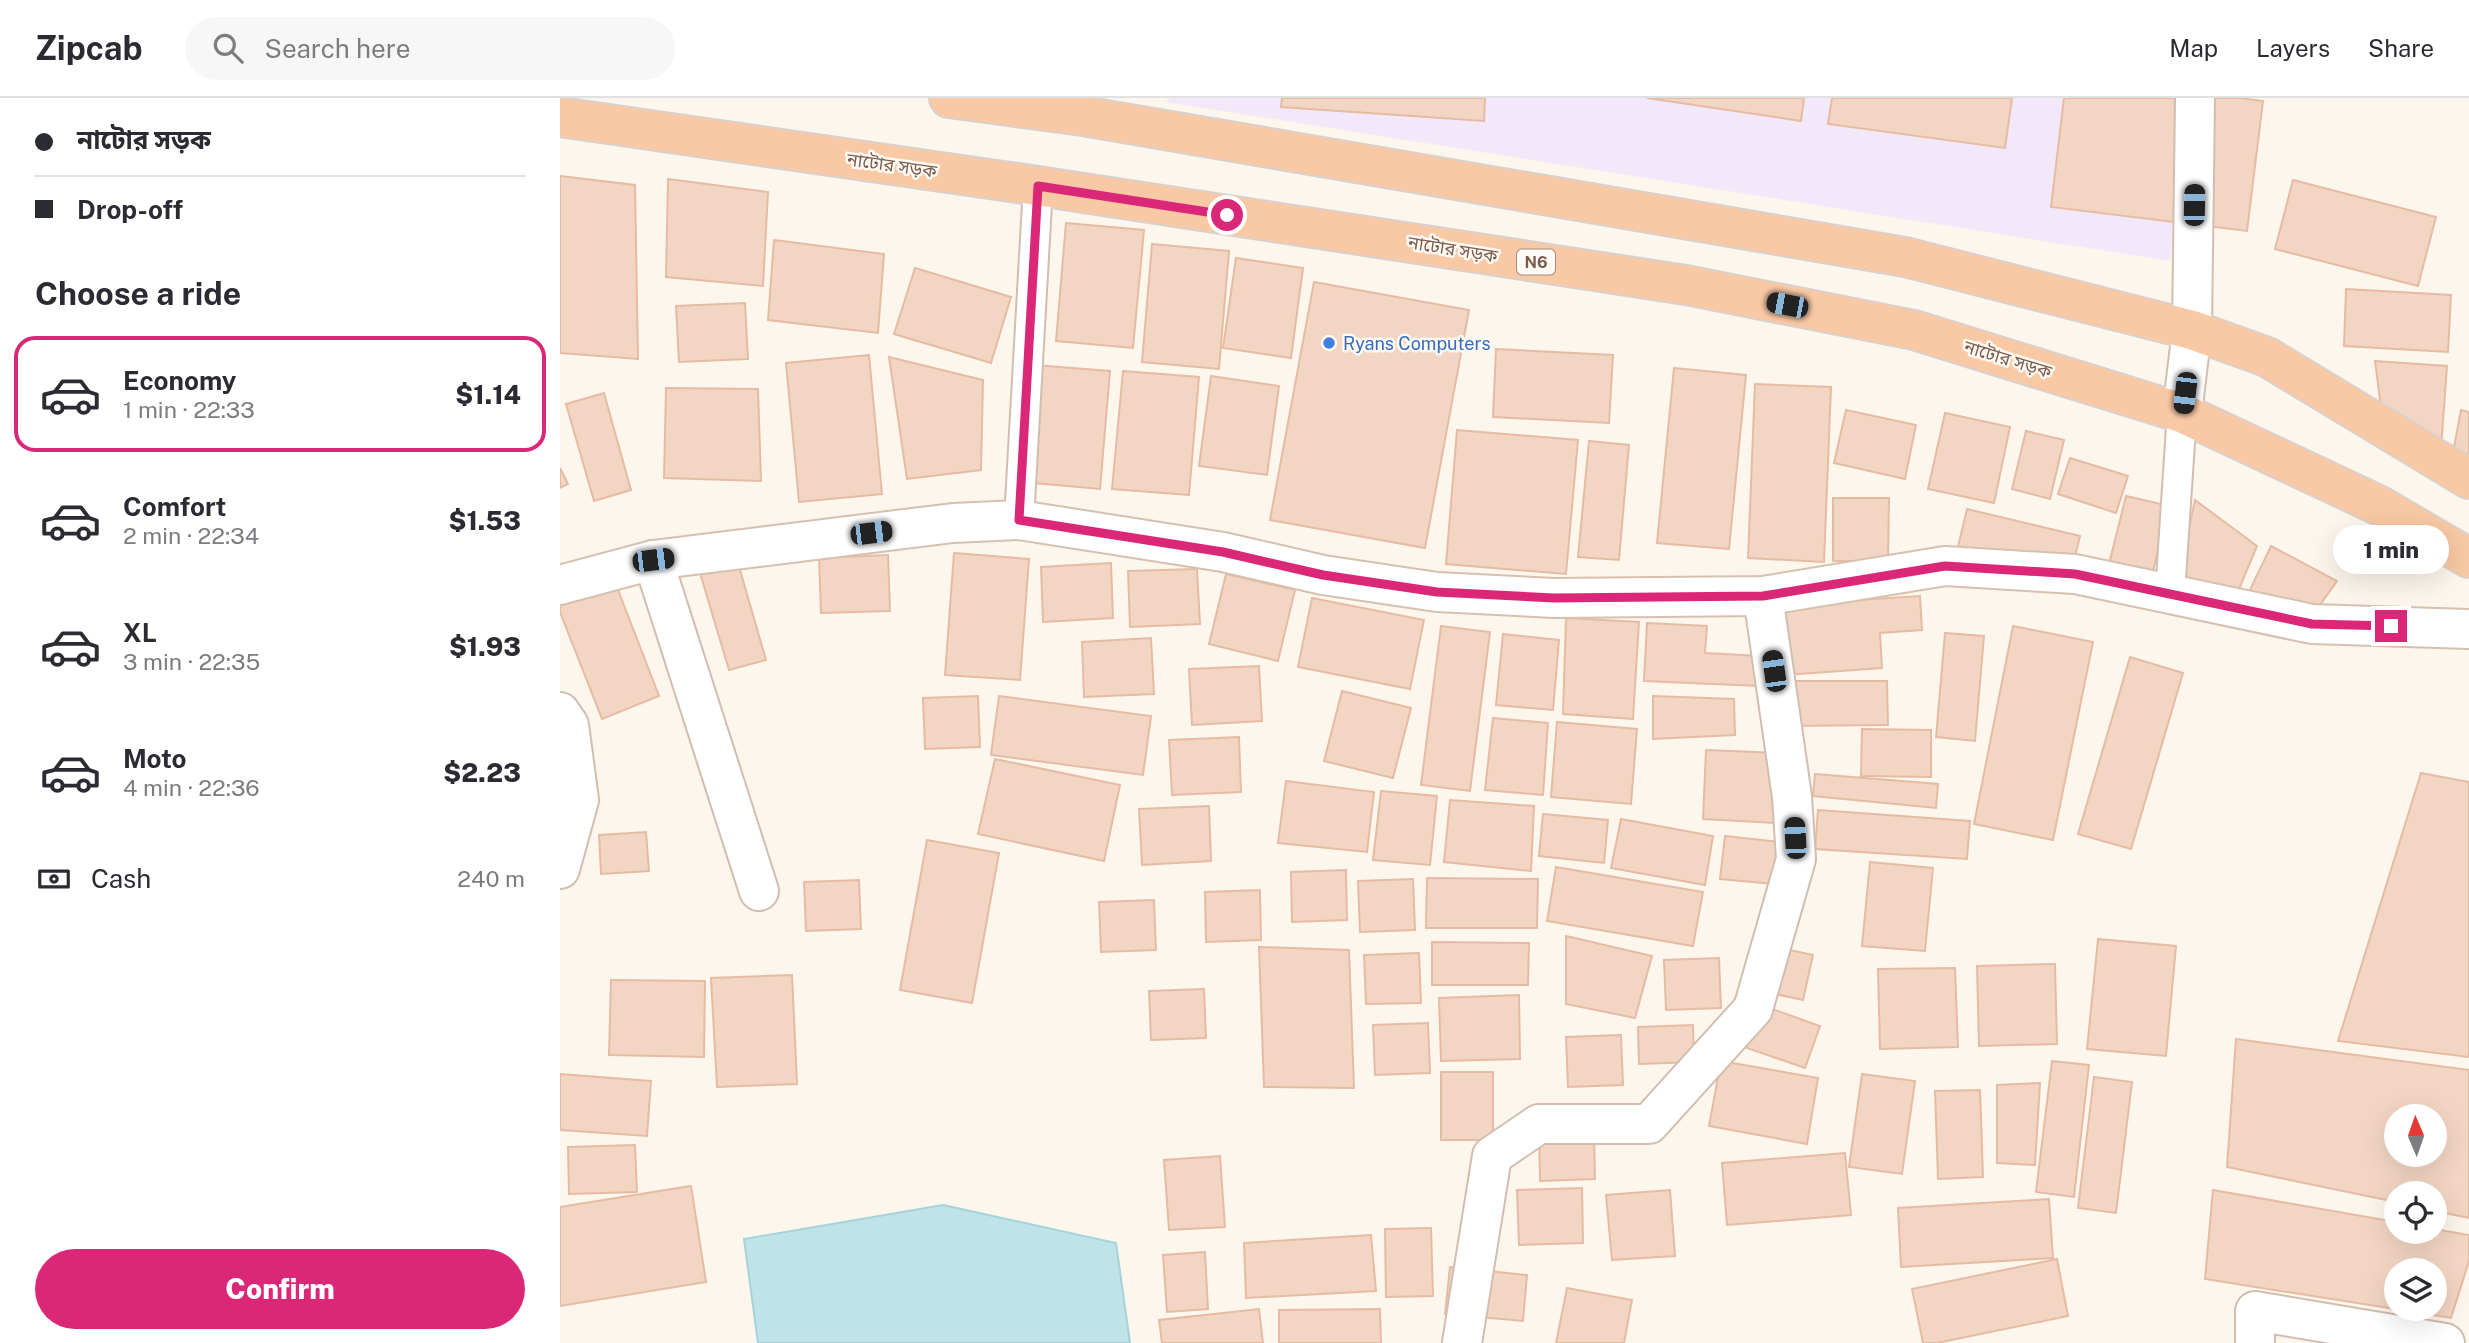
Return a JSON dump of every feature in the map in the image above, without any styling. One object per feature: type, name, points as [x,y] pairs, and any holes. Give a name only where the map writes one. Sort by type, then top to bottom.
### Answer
[{"type":"highway","points":[[949,98],[1089,107],[1905,257],[2192,330],[2267,357],[2469,479]]},
{"type":"highway","name":"নাটোর সড়ক","points":[[560,117],[1038,186],[1686,285],[1914,330],[2182,414],[2378,505],[2469,558]]},
{"type":"street","points":[[2182,414],[2192,330],[2195,98]]},
{"type":"street","points":[[560,585],[653,560],[953,523],[1019,520],[1223,552],[1323,575],[1437,592],[1554,598],[1763,596],[1945,566],[2075,574],[2312,624],[2469,629]]},
{"type":"street","points":[[653,560],[759,891]]},
{"type":"street","points":[[1462,1343],[1492,1156],[1539,1124],[1649,1124],[1753,1009],[1796,859],[1792,797],[1763,596]]},
{"type":"street","points":[[560,712],[569,725],[579,800],[560,869]]},
{"type":"street","points":[[2255,1343],[2255,1311],[2445,1343]]},
{"type":"lane","points":[[1019,520],[1038,186]]},
{"type":"lane","points":[[2171,593],[2182,414]]},
{"type":"shaded area","points":[[1169,98],[2185,98],[2170,261],[1166,102]]},
{"type":"water","points":[[943,1205],[1116,1243],[1130,1343],[758,1343],[744,1239]]},
{"type":"building","points":[[1282,98],[1485,98],[1484,121],[1281,107]]},
{"type":"building","points":[[1647,98],[1804,98],[1801,121]]},
{"type":"building","points":[[1832,98],[2012,98],[2005,148],[1828,124]]},
{"type":"building","points":[[2064,98],[2240,98],[2263,101],[2247,231],[2051,207]]},
{"type":"building","points":[[560,176],[635,185],[638,359],[560,353]]},
{"type":"building","points":[[668,179],[768,192],[763,286],[666,277]]},
{"type":"building","points":[[2293,180],[2436,217],[2418,286],[2275,249]]},
{"type":"building","points":[[1066,223],[1144,230],[1133,348],[1056,341]]},
{"type":"building","points":[[774,240],[884,254],[878,333],[768,320]]},
{"type":"building","points":[[1152,244],[1229,251],[1219,369],[1142,362]]},
{"type":"building","points":[[1236,258],[1303,268],[1291,358],[1223,348]]},
{"type":"building","points":[[915,268],[1011,297],[991,363],[894,334]]},
{"type":"building","points":[[1314,282],[1469,310],[1425,548],[1270,520]]},
{"type":"building","points":[[2346,289],[2451,295],[2448,352],[2344,346]]},
{"type":"building","points":[[745,303],[748,359],[679,362],[676,306]]},
{"type":"building","points":[[1496,349],[1613,355],[1609,423],[1493,417]]},
{"type":"building","points":[[869,355],[882,494],[799,502],[786,363]]},
{"type":"building","points":[[889,357],[983,380],[981,470],[907,479]]},
{"type":"building","points":[[2375,361],[2447,366],[2441,449],[2382,415]]},
{"type":"building","points":[[1034,365],[1110,371],[1100,489],[1023,482]]},
{"type":"building","points":[[1674,368],[1746,375],[1729,549],[1657,543]]},
{"type":"building","points":[[1123,371],[1199,377],[1189,495],[1112,489]]},
{"type":"building","points":[[1211,376],[1279,386],[1267,475],[1199,466]]},
{"type":"building","points":[[1755,384],[1831,387],[1824,562],[1748,558]]},
{"type":"building","points":[[666,388],[758,389],[761,481],[664,478]]},
{"type":"building","points":[[604,393],[631,490],[594,501],[566,404]]},
{"type":"building","points":[[1846,410],[1916,425],[1905,479],[1834,463]]},
{"type":"building","points":[[2461,410],[2469,412],[2469,462],[2453,453]]},
{"type":"building","points":[[1945,413],[2010,427],[1994,503],[1928,489]]},
{"type":"building","points":[[1457,430],[1578,440],[1566,574],[1446,564]]},
{"type":"building","points":[[2026,431],[2064,440],[2050,499],[2012,489]]},
{"type":"building","points":[[1589,441],[1629,445],[1619,560],[1578,557]]},
{"type":"building","points":[[2070,458],[2128,476],[2116,513],[2058,494]]},
{"type":"building","points":[[560,468],[568,484],[560,488]]},
{"type":"building","points":[[2126,496],[2169,506],[2151,579],[2108,568]]},
{"type":"building","points":[[1833,498],[1889,498],[1888,561],[1833,561]]},
{"type":"building","points":[[2195,500],[2257,546],[2234,601],[2177,585]]},
{"type":"building","points":[[1967,509],[2080,536],[2069,582],[1956,555]]},
{"type":"building","points":[[2271,546],[2337,581],[2312,616],[2246,598]]},
{"type":"building","points":[[954,553],[1029,559],[1020,680],[945,675]]},
{"type":"building","points":[[888,555],[890,611],[821,613],[819,558]]},
{"type":"building","points":[[738,563],[766,660],[729,670],[700,573]]},
{"type":"building","points":[[1111,563],[1113,618],[1043,622],[1041,567]]},
{"type":"building","points":[[1197,569],[1200,624],[1130,627],[1128,571]]},
{"type":"building","points":[[1226,574],[1295,590],[1278,661],[1209,644]]},
{"type":"building","points":[[615,582],[659,696],[602,719],[560,612],[560,604]]},
{"type":"building","points":[[1920,596],[1922,630],[1880,633],[1882,668],[1785,675],[1780,605]]},
{"type":"building","points":[[1312,598],[1424,620],[1410,689],[1298,667]]},
{"type":"building","points":[[1566,618],[1639,622],[1633,719],[1563,714]]},
{"type":"building","points":[[1647,623],[1707,626],[1705,653],[1760,656],[1759,686],[1644,681]]},
{"type":"building","points":[[1441,626],[1490,632],[1470,791],[1421,785]]},
{"type":"building","points":[[2013,626],[2093,642],[2053,840],[1974,824]]},
{"type":"building","points":[[1945,633],[1984,636],[1975,741],[1936,737]]},
{"type":"building","points":[[1503,634],[1559,640],[1553,710],[1496,705]]},
{"type":"building","points":[[1151,638],[1154,694],[1084,697],[1082,642]]},
{"type":"building","points":[[2130,657],[2183,673],[2131,849],[2078,834]]},
{"type":"building","points":[[1259,666],[1262,721],[1192,725],[1189,669]]},
{"type":"building","points":[[1787,681],[1887,681],[1888,725],[1787,726]]},
{"type":"building","points":[[1342,691],[1411,708],[1393,778],[1324,761]]},
{"type":"building","points":[[978,696],[980,747],[925,749],[923,698]]},
{"type":"building","points":[[999,696],[1151,716],[1143,775],[991,755]]},
{"type":"building","points":[[1653,696],[1734,699],[1735,735],[1653,739]]},
{"type":"building","points":[[1493,718],[1548,723],[1543,795],[1485,790]]},
{"type":"building","points":[[1557,722],[1637,729],[1631,804],[1551,797]]},
{"type":"building","points":[[1862,729],[1931,730],[1931,777],[1861,776]]},
{"type":"building","points":[[1239,737],[1241,792],[1172,795],[1169,740]]},
{"type":"building","points":[[1706,750],[1779,753],[1775,823],[1703,819]]},
{"type":"building","points":[[995,759],[1120,785],[1104,861],[978,834]]},
{"type":"building","points":[[2421,773],[2469,782],[2469,1057],[2338,1041]]},
{"type":"building","points":[[1815,774],[1938,784],[1936,808],[1813,796]]},
{"type":"building","points":[[1286,781],[1374,792],[1367,852],[1278,843]]},
{"type":"building","points":[[1381,791],[1437,796],[1430,865],[1373,860]]},
{"type":"building","points":[[1450,800],[1534,806],[1531,871],[1444,862]]},
{"type":"building","points":[[1209,806],[1211,861],[1142,865],[1139,809]]},
{"type":"building","points":[[1818,810],[1970,821],[1967,859],[1815,849]]},
{"type":"building","points":[[1543,814],[1608,820],[1604,863],[1539,856]]},
{"type":"building","points":[[1621,819],[1713,836],[1705,885],[1611,868]]},
{"type":"building","points":[[646,832],[649,871],[601,874],[599,835]]},
{"type":"building","points":[[1725,836],[1790,843],[1786,885],[1720,879]]},
{"type":"building","points":[[927,840],[999,853],[972,1003],[900,990]]},
{"type":"building","points":[[1870,862],[1933,868],[1925,951],[1862,946]]},
{"type":"building","points":[[1556,867],[1703,892],[1693,946],[1547,921]]},
{"type":"building","points":[[1346,870],[1347,920],[1292,922],[1291,872]]},
{"type":"building","points":[[1427,878],[1538,879],[1537,928],[1426,928]]},
{"type":"building","points":[[1413,879],[1415,930],[1360,932],[1358,881]]},
{"type":"building","points":[[859,880],[861,929],[806,931],[804,882]]},
{"type":"building","points":[[1260,890],[1261,940],[1206,942],[1205,892]]},
{"type":"building","points":[[1154,900],[1156,950],[1101,952],[1099,902]]},
{"type":"building","points":[[1566,936],[1652,956],[1635,1018],[1566,1004]]},
{"type":"building","points":[[2098,939],[2176,946],[2166,1056],[2087,1049]]},
{"type":"building","points":[[1432,942],[1529,943],[1528,985],[1432,985]]},
{"type":"building","points":[[1757,943],[1813,955],[1803,1000],[1747,988]]},
{"type":"building","points":[[1259,947],[1349,950],[1354,1088],[1264,1087]]},
{"type":"building","points":[[1419,953],[1421,1003],[1366,1004],[1364,955]]},
{"type":"building","points":[[1719,958],[1721,1008],[1666,1010],[1664,960]]},
{"type":"building","points":[[2055,964],[2057,1044],[1979,1046],[1977,966]]},
{"type":"building","points":[[1955,968],[1958,1047],[1880,1049],[1878,969]]},
{"type":"building","points":[[792,975],[797,1084],[717,1087],[711,978]]},
{"type":"building","points":[[611,980],[705,981],[704,1057],[609,1055]]},
{"type":"building","points":[[1204,989],[1206,1038],[1151,1040],[1149,991]]},
{"type":"building","points":[[1519,995],[1520,1059],[1441,1061],[1439,998]]},
{"type":"building","points":[[1736,996],[1820,1026],[1805,1068],[1721,1039]]},
{"type":"building","points":[[1428,1023],[1430,1073],[1375,1075],[1373,1025]]},
{"type":"building","points":[[1693,1025],[1694,1062],[1639,1064],[1638,1027]]},
{"type":"building","points":[[1621,1035],[1623,1085],[1568,1087],[1566,1037]]},
{"type":"building","points":[[2236,1039],[2469,1070],[2469,1218],[2447,1214],[2447,1181],[2384,1181],[2384,1200],[2227,1167]]},
{"type":"building","points":[[1721,1061],[1818,1078],[1807,1144],[1709,1126]]},
{"type":"building","points":[[2052,1061],[2089,1065],[2074,1197],[2036,1192]]},
{"type":"building","points":[[1441,1072],[1493,1072],[1493,1140],[1441,1140]]},
{"type":"building","points":[[560,1074],[651,1081],[647,1136],[560,1130]]},
{"type":"building","points":[[1862,1074],[1915,1081],[1902,1174],[1849,1167]]},
{"type":"building","points":[[2094,1077],[2132,1082],[2116,1213],[2078,1208]]},
{"type":"building","points":[[2040,1083],[2035,1165],[1997,1163],[1997,1085]]},
{"type":"building","points":[[1980,1090],[1983,1177],[1938,1179],[1935,1091]]},
{"type":"building","points":[[1594,1130],[1595,1179],[1540,1181],[1539,1132]]},
{"type":"building","points":[[635,1145],[637,1192],[569,1194],[568,1147]]},
{"type":"building","points":[[1845,1153],[1851,1215],[1727,1225],[1722,1163]]},
{"type":"building","points":[[1220,1156],[1225,1227],[1169,1230],[1164,1160]]},
{"type":"building","points":[[691,1186],[706,1282],[560,1306],[560,1207]]},
{"type":"building","points":[[1582,1188],[1583,1243],[1519,1245],[1517,1190]]},
{"type":"building","points":[[1670,1190],[1675,1256],[1612,1260],[1606,1195]]},
{"type":"building","points":[[2213,1190],[2384,1220],[2384,1244],[2447,1244],[2447,1231],[2469,1235],[2469,1261],[2451,1318],[2447,1317],[2447,1258],[2384,1258],[2384,1307],[2205,1279]]},
{"type":"building","points":[[2049,1199],[2053,1258],[1901,1267],[1898,1208]]},
{"type":"building","points":[[1431,1228],[1433,1296],[1386,1297],[1385,1229]]},
{"type":"building","points":[[1371,1235],[1376,1291],[1246,1298],[1244,1243]]},
{"type":"building","points":[[1205,1252],[1208,1309],[1167,1312],[1163,1255]]},
{"type":"building","points":[[2057,1259],[2068,1316],[1937,1343],[1923,1343],[1912,1289]]},
{"type":"building","points":[[1450,1267],[1527,1275],[1523,1321],[1445,1314]]},
{"type":"building","points":[[1567,1288],[1632,1300],[1624,1343],[1556,1343]]},
{"type":"building","points":[[1259,1309],[1263,1343],[1162,1343],[1159,1320]]},
{"type":"building","points":[[1380,1309],[1381,1343],[1279,1343],[1279,1310]]},
{"type":"place","name":"Ryans Computers","points":[[1329,343]]},
{"type":"route","points":[[1227,215],[1038,186],[1019,520],[1223,552],[1323,575],[1437,592],[1554,598],[1763,596],[1945,566],[2075,574],[2312,624],[2391,626]]}]
